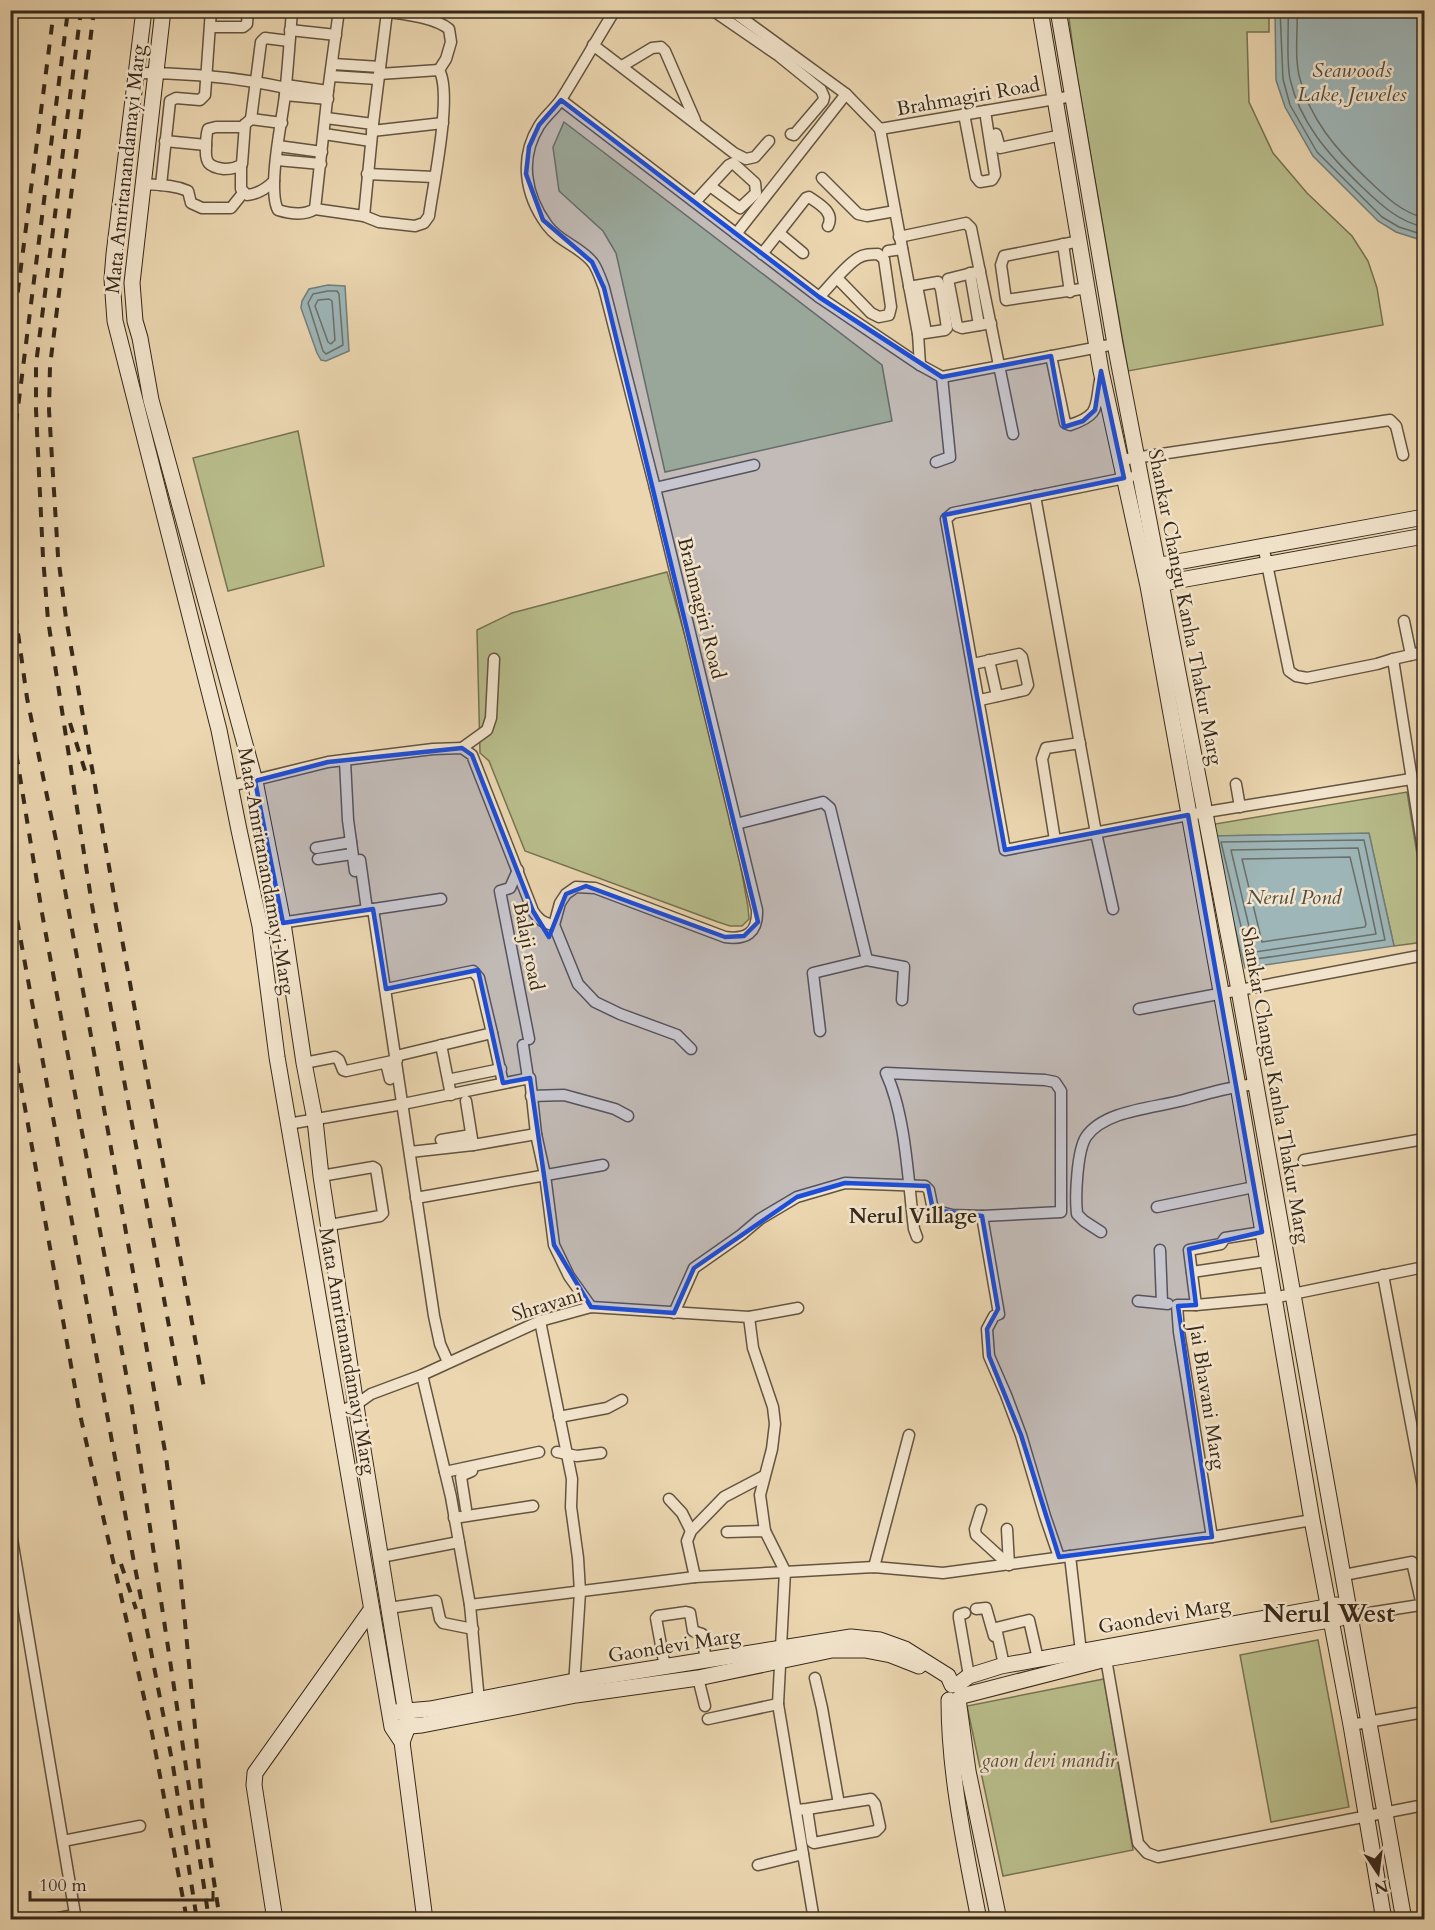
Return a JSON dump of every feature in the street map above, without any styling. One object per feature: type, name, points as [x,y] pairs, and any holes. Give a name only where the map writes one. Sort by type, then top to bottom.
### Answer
[{"type":"street","name":"Mata Amritanandamayi Marg","points":[[144,10],[114,254],[112,279],[115,321],[219,730],[260,926],[277,1057],[371,1610],[399,1719]]},
{"type":"street","name":"Mata Amritanandamayi Marg","points":[[163,10],[132,283],[135,321],[151,400],[255,781],[283,923],[381,1557],[425,1920]]},
{"type":"street","points":[[161,185],[170,101],[176,98],[197,101],[203,99],[207,76],[211,10]]},
{"type":"street","points":[[211,27],[243,27],[247,24],[248,10]]},
{"type":"street","points":[[292,10],[286,89],[274,182],[278,210],[290,214],[309,213],[315,209],[364,216],[379,222],[415,226],[424,223],[429,216],[443,123],[444,83],[439,70]]},
{"type":"street","points":[[315,209],[339,10]]},
{"type":"street","points":[[375,10],[428,20],[444,24],[449,28],[451,42],[446,59],[439,70]]},
{"type":"street","name":"Brahmagiri Road","points":[[554,926],[560,903],[566,894],[576,887],[586,886],[725,937],[744,936],[753,930],[758,922],[655,488],[599,274],[592,262],[550,230],[536,207],[526,174],[529,147],[539,125],[561,100],[615,10]]},
{"type":"street","points":[[712,10],[782,53],[821,90],[823,101],[794,135],[791,135]]},
{"type":"street","name":"Brahmagiri Road","points":[[730,10],[782,53],[846,94],[880,129],[1073,96]]},
{"type":"street","name":"Shankar Changu Kanha Thakur Marg","points":[[1040,10],[1101,370],[1121,460],[1132,477],[1239,990],[1404,1920]]},
{"type":"street","name":"Shankar Changu Kanha Thakur Marg","points":[[1058,10],[1115,344],[1137,458],[1132,477]]},
{"type":"street","points":[[364,216],[387,12]]},
{"type":"street","points":[[243,193],[241,165],[261,42],[265,38],[336,35]]},
{"type":"street","points":[[593,45],[734,153],[746,159],[754,158],[769,141]]},
{"type":"street","points":[[622,66],[652,48],[661,47],[665,51],[696,123]]},
{"type":"street","points":[[332,70],[379,73],[439,70]]},
{"type":"street","points":[[136,73],[256,81],[286,89],[328,95]]},
{"type":"street","points":[[736,234],[765,191],[846,94]]},
{"type":"street","points":[[561,100],[819,297],[920,365],[942,377],[1115,344]]},
{"type":"street","points":[[964,114],[976,177],[980,182],[994,179],[996,175],[988,110]]},
{"type":"street","points":[[988,110],[999,148],[1062,135]]},
{"type":"street","points":[[326,118],[372,132]]},
{"type":"street","points":[[241,165],[229,169],[212,167],[207,162],[205,156],[208,129],[242,127],[248,122],[282,123]]},
{"type":"street","points":[[324,135],[372,132],[443,123]]},
{"type":"street","points":[[880,129],[899,237],[913,286],[922,333],[920,365]]},
{"type":"street","points":[[165,141],[206,145]]},
{"type":"street","points":[[278,146],[322,152]]},
{"type":"street","points":[[277,160],[321,165]]},
{"type":"street","points":[[694,202],[729,165],[733,163],[757,187],[756,194],[740,208],[710,186]]},
{"type":"street","points":[[367,174],[434,177]]},
{"type":"street","points":[[822,178],[844,204],[858,214],[867,216],[895,211]]},
{"type":"street","points":[[243,193],[255,194],[274,182]]},
{"type":"street","points":[[144,184],[178,187],[188,191],[191,203],[202,208],[231,208],[243,193]]},
{"type":"street","points":[[762,254],[806,198],[809,197],[830,214],[831,220],[828,226]]},
{"type":"street","points":[[899,237],[966,223],[971,228],[978,325]]},
{"type":"street","points":[[779,232],[803,253]]},
{"type":"street","points":[[1006,300],[1001,265],[1004,256],[1080,241]]},
{"type":"street","points":[[1063,244],[1070,292]]},
{"type":"street","points":[[888,251],[902,249]]},
{"type":"street","points":[[819,297],[837,278],[857,258],[870,254],[881,255],[884,258],[891,307],[889,315],[879,317],[871,313],[837,278]]},
{"type":"street","points":[[975,272],[991,323],[1013,434]]},
{"type":"street","points":[[975,272],[948,279],[957,326],[962,328],[991,323]]},
{"type":"street","points":[[913,286],[938,282],[941,289],[947,328],[922,333]]},
{"type":"street","points":[[986,303],[1088,288]]},
{"type":"street","points":[[1051,356],[1063,421],[1070,425],[1083,421],[1095,410],[1101,370]]},
{"type":"street","points":[[936,462],[950,457],[942,377]]},
{"type":"street","points":[[1121,460],[1390,420],[1396,426],[1403,455]]},
{"type":"street","points":[[655,488],[754,465]]},
{"type":"street","points":[[1132,477],[953,513],[946,519],[1005,850],[1188,815],[1411,779]]},
{"type":"street","points":[[1035,496],[1096,833],[1113,909]]},
{"type":"street","points":[[1151,566],[1425,517]]},
{"type":"street","points":[[1155,584],[1425,536]]},
{"type":"street","points":[[1263,546],[1289,672],[1306,678],[1425,652]]},
{"type":"street","name":"Shankar Changu Kanha Thakur Marg","points":[[1155,584],[1188,815],[1238,1086],[1315,1538],[1351,1725],[1384,1920]]},
{"type":"street","points":[[1404,621],[1411,655]]},
{"type":"street","points":[[973,664],[1019,654],[1022,657],[1028,685],[1025,690],[980,700]]},
{"type":"street","points":[[462,748],[487,730],[491,718],[494,659]]},
{"type":"street","points":[[1393,659],[1425,856]]},
{"type":"street","points":[[989,660],[997,696]]},
{"type":"street","points":[[1055,840],[1042,759],[1046,748],[1080,743]]},
{"type":"street","points":[[231,786],[328,762],[433,749],[462,748],[472,754],[533,911],[538,919],[554,926],[578,984],[596,1002],[620,1014],[671,1032],[691,1049]]},
{"type":"street","points":[[345,761],[355,871]]},
{"type":"street","points":[[1236,784],[1240,807]]},
{"type":"street","points":[[735,824],[823,802],[830,808],[867,960]]},
{"type":"street","points":[[354,818],[386,989],[393,1060],[403,1104],[436,1326],[440,1344],[448,1362]]},
{"type":"street","points":[[316,848],[351,842]]},
{"type":"street","points":[[318,860],[352,854]]},
{"type":"street","name":"Balaji road","points":[[518,870],[510,888],[500,891],[526,1042],[528,1078]]},
{"type":"street","points":[[260,926],[441,899]]},
{"type":"street","points":[[1139,1009],[1425,955]]},
{"type":"street","points":[[820,1031],[813,973],[867,960],[904,967],[902,1000]]},
{"type":"street","points":[[386,989],[474,971],[479,978],[504,1083]]},
{"type":"street","points":[[304,1064],[335,1057],[346,1071],[492,1033]]},
{"type":"street","points":[[441,1045],[451,1095]]},
{"type":"street","points":[[499,1053],[504,1083]]},
{"type":"street","points":[[390,1079],[393,1060]]},
{"type":"street","points":[[452,1079],[501,1069]]},
{"type":"street","points":[[674,1312],[694,1268],[760,1219],[797,1197],[845,1183],[909,1186],[925,1186],[929,1190],[933,1210],[952,1215],[982,1216],[1061,1212],[1061,1091],[1055,1082],[886,1073],[892,1086],[905,1150],[909,1186],[914,1229],[917,1237]]},
{"type":"street","points":[[288,1124],[451,1095],[528,1078],[545,1175],[554,1245],[569,1276],[591,1307]]},
{"type":"street","points":[[1101,1232],[1077,1214],[1077,1180],[1083,1145],[1087,1136],[1098,1126],[1124,1114],[1184,1100],[1203,1093],[1255,1084]]},
{"type":"street","points":[[531,1096],[564,1095],[615,1109],[628,1116]]},
{"type":"street","points":[[466,1101],[472,1140]]},
{"type":"street","points":[[441,1140],[472,1140],[536,1134]]},
{"type":"street","points":[[1304,1160],[1425,1139]]},
{"type":"street","points":[[410,1152],[472,1140]]},
{"type":"street","points":[[416,1198],[603,1165]]},
{"type":"street","points":[[321,1176],[373,1167],[376,1169],[382,1213],[380,1216],[330,1225]]},
{"type":"street","points":[[1157,1207],[1254,1187]]},
{"type":"street","points":[[982,1216],[999,1314],[994,1316],[987,1329],[989,1356],[1017,1425],[1045,1516],[1065,1556],[1081,1652]]},
{"type":"street","points":[[1196,1305],[1190,1249],[1221,1244],[1225,1238],[1262,1232]]},
{"type":"street","points":[[1160,1250],[1162,1303]]},
{"type":"street","points":[[1192,1272],[1267,1261]]},
{"type":"street","name":"Jai Bhavani Marg","points":[[1212,1537],[1179,1332],[1178,1305],[1273,1298],[1425,1267]]},
{"type":"street","points":[[1383,1275],[1425,1492]]},
{"type":"street","points":[[1138,1301],[1178,1305]]},
{"type":"street","name":"Shravani","points":[[338,1412],[371,1395],[422,1375],[540,1321],[591,1307],[749,1317],[798,1308]]},
{"type":"street","points":[[749,1317],[753,1348],[773,1407],[775,1424],[772,1449],[760,1494],[765,1531],[785,1571],[778,1704],[801,1810],[814,1843],[879,1830],[874,1800],[871,1799],[801,1810]]},
{"type":"street","points":[[540,1321],[559,1417],[562,1452],[572,1479],[571,1507],[580,1592],[575,1688]]},
{"type":"street","points":[[422,1375],[454,1518],[479,1701]]},
{"type":"street","points":[[559,1417],[607,1408],[622,1400]]},
{"type":"street","points":[[874,1567],[909,1435]]},
{"type":"street","points":[[445,1472],[462,1472],[483,1464],[539,1452]]},
{"type":"street","points":[[562,1452],[577,1455],[601,1453]]},
{"type":"street","points":[[462,1472],[466,1509]]},
{"type":"street","points":[[695,1577],[687,1541],[692,1531],[724,1497],[764,1476]]},
{"type":"street","points":[[669,1500],[682,1513],[692,1531]]},
{"type":"street","points":[[454,1518],[532,1506]]},
{"type":"street","points":[[981,1510],[975,1529],[976,1535],[1009,1565]]},
{"type":"street","points":[[470,1605],[695,1577],[874,1567],[943,1573],[1212,1537],[1312,1520]]},
{"type":"street","points":[[10,1527],[76,1917],[48,1920]]},
{"type":"street","points":[[1007,1529],[1009,1565]]},
{"type":"street","points":[[727,1532],[765,1531]]},
{"type":"street","points":[[1315,1538],[1336,1533]]},
{"type":"street","points":[[381,1557],[456,1543]]},
{"type":"street","points":[[456,1543],[470,1605],[470,1629]]},
{"type":"street","points":[[1343,1577],[1383,1573],[1412,1562],[1411,1581],[1420,1605],[1349,1610]]},
{"type":"street","points":[[388,1608],[435,1601],[443,1623],[470,1629]]},
{"type":"street","points":[[999,1920],[968,1771],[957,1690],[959,1616],[986,1608],[1003,1665]]},
{"type":"street","points":[[275,1920],[254,1785],[255,1773],[371,1610]]},
{"type":"street","name":"Gaondevi Marg","points":[[957,1690],[1003,1665],[1349,1610]]},
{"type":"street","points":[[665,1667],[656,1618],[658,1616],[690,1613],[693,1631],[702,1634],[706,1661]]},
{"type":"street","name":"Gaondevi Marg","points":[[399,1719],[575,1688],[665,1667],[706,1661],[832,1650],[865,1650],[891,1655],[922,1668],[957,1690],[1330,1613]]},
{"type":"street","points":[[1003,1665],[996,1628],[1029,1620],[1038,1659]]},
{"type":"street","name":"Gaondevi Marg","points":[[399,1719],[430,1709],[479,1701],[575,1688],[698,1678],[780,1655]]},
{"type":"street","points":[[1106,1659],[1138,1843],[1147,1853],[1158,1857],[1425,1805]]},
{"type":"street","points":[[698,1678],[705,1706]]},
{"type":"street","points":[[815,1678],[839,1804]]},
{"type":"street","points":[[957,1690],[949,1723],[954,1782],[979,1920]]},
{"type":"street","points":[[708,1719],[778,1704]]},
{"type":"street","points":[[1351,1725],[1425,1712]]},
{"type":"street","points":[[801,1810],[803,1854],[814,1920]]},
{"type":"street","points":[[63,1841],[141,1826]]},
{"type":"street","points":[[758,1864],[803,1854]]},
{"type":"highlighted area","points":[[561,100],[819,297],[942,377],[1051,356],[1064,427],[1083,421],[1095,410],[1101,371],[1124,478],[944,515],[1005,850],[1188,815],[1262,1232],[1189,1249],[1196,1305],[1178,1306],[1212,1537],[1059,1557],[1021,1435],[989,1356],[987,1329],[998,1309],[982,1216],[933,1210],[928,1186],[845,1183],[797,1197],[694,1268],[674,1313],[591,1307],[554,1245],[530,1078],[503,1083],[478,970],[386,989],[373,909],[283,923],[255,781],[328,762],[462,748],[472,755],[533,911],[549,937],[566,894],[586,886],[725,937],[744,936],[758,922],[604,288],[592,262],[543,220],[526,174],[529,147],[539,125]]},
{"type":"green space","points":[[1068,11],[1269,11],[1269,32],[1247,32],[1249,102],[1273,153],[1307,193],[1352,236],[1368,261],[1377,288],[1383,325],[1128,371],[1076,70]]},
{"type":"green space","points":[[564,122],[882,365],[892,421],[665,472],[616,253],[603,231],[559,191],[553,147]]},
{"type":"green space","points":[[298,431],[324,566],[228,591],[193,458]]},
{"type":"green space","points":[[667,572],[724,775],[748,907],[749,919],[742,926],[730,926],[718,922],[525,851],[489,761],[480,753],[477,630],[512,613]]},
{"type":"green space","points":[[1407,792],[1424,898],[1424,942],[1394,946],[1369,834],[1212,836],[1209,825]]},
{"type":"green space","points":[[1318,1640],[1349,1807],[1271,1822],[1240,1655]]},
{"type":"green space","name":"gaon devi mandir","points":[[1104,1679],[1133,1850],[1003,1876],[967,1706]]},
{"type":"water","name":"Seawoods Lake, Jeweles","points":[[1275,11],[1424,11],[1424,241],[1396,232],[1378,221],[1313,156],[1285,107],[1276,80]]},
{"type":"water","points":[[328,285],[345,286],[349,351],[326,361],[321,360],[317,353],[301,308],[309,289]]},
{"type":"water","name":"Nerul Pond","points":[[1369,833],[1394,946],[1245,968],[1212,836]]},
{"type":"railway","points":[[10,352],[54,10]]},
{"type":"railway","points":[[11,463],[68,10]]},
{"type":"railway","points":[[81,10],[36,364],[43,557],[48,620],[92,905],[181,1392]]},
{"type":"railway","points":[[94,10],[50,366],[49,410],[58,556],[66,618],[115,901],[204,1388]]},
{"type":"railway","points":[[12,454],[12,590],[27,698],[57,845],[166,1457],[178,1549],[203,1811],[220,1920]]},
{"type":"railway","points":[[10,715],[42,913],[131,1401],[209,1920]]},
{"type":"railway","points":[[70,723],[87,777]]},
{"type":"railway","points":[[10,881],[173,1766],[197,1920]]},
{"type":"railway","points":[[10,1024],[79,1410],[152,1733],[187,1920]]},
{"type":"railway","points":[[121,1564],[136,1609]]},
{"type":"district","name":"Nerul Village","points":[[913,1216]]},
{"type":"district","name":"Nerul West","points":[[1329,1613]]}]
